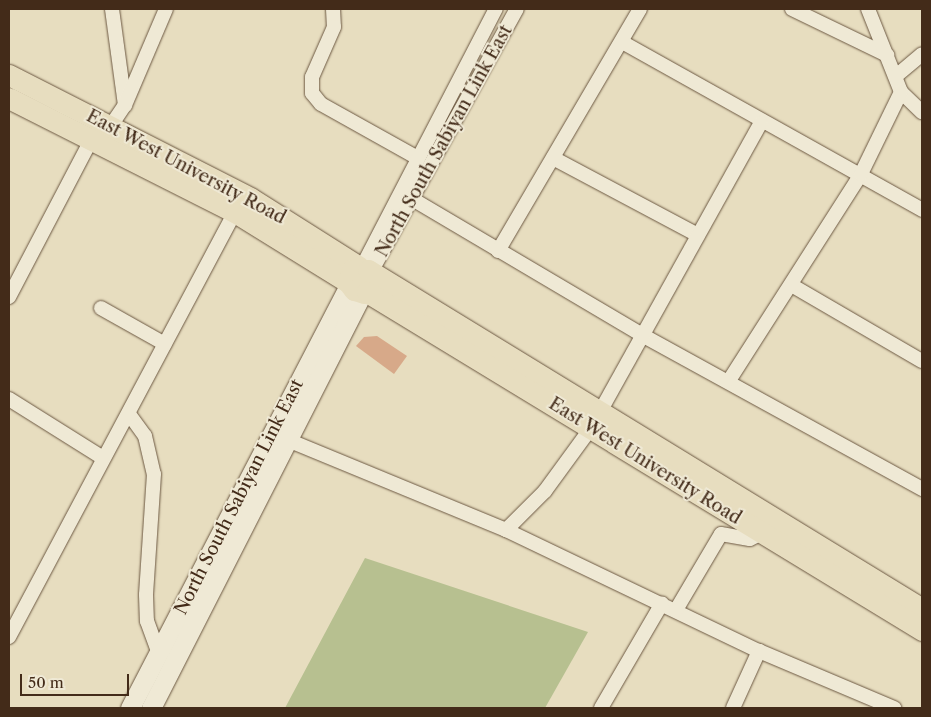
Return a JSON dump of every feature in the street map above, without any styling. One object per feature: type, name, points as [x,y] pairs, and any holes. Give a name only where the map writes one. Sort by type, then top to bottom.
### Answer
[{"type":"main road","name":"East West University Road","points":[[9,75],[250,198],[361,280]]},
{"type":"main road","name":"East West University Road","points":[[9,98],[92,138],[361,280],[596,420],[922,609]]},
{"type":"main road","name":"North South Sabiyan Link East","points":[[151,708],[290,441],[361,280]]},
{"type":"main road","name":"North South Sabiyan Link East","points":[[130,708],[361,280]]},
{"type":"main road","name":"East West University Road","points":[[596,420],[762,534],[922,630]]},
{"type":"street","points":[[112,9],[126,105]]},
{"type":"street","points":[[9,297],[92,138],[110,127],[126,105],[166,9]]},
{"type":"street","points":[[333,9],[334,27],[312,76],[312,93],[321,104],[416,158]]},
{"type":"street","name":"North South Sabiyan Link East","points":[[361,280],[416,158],[496,9]]},
{"type":"street","name":"North South Sabiyan Link East","points":[[361,280],[414,200],[517,9]]},
{"type":"street","points":[[498,251],[640,9]]},
{"type":"street","points":[[792,9],[888,55]]},
{"type":"street","points":[[868,9],[888,55],[901,92],[922,112]]},
{"type":"street","points":[[622,42],[760,123],[861,174],[922,210]]},
{"type":"street","points":[[896,76],[922,54]]},
{"type":"street","points":[[730,379],[792,286],[861,174],[901,92]]},
{"type":"street","points":[[506,530],[545,491],[596,420],[760,123]]},
{"type":"street","points":[[553,158],[698,235]]},
{"type":"street","points":[[414,200],[642,335],[730,379],[922,489]]},
{"type":"street","points":[[9,637],[235,212]]},
{"type":"street","points":[[792,286],[922,361]]},
{"type":"street","points":[[101,308],[165,344]]},
{"type":"street","points":[[9,399],[103,458]]},
{"type":"street","points":[[129,414],[146,436],[154,474],[146,595],[147,621],[159,654]]},
{"type":"street","points":[[290,441],[506,530],[759,651],[894,708]]},
{"type":"street","points":[[676,610],[721,534],[750,539],[762,534]]},
{"type":"street","points":[[601,708],[662,603]]},
{"type":"street","points":[[733,708],[759,651]]},
{"type":"green space","points":[[365,558],[588,632],[545,708],[285,708]]},
{"type":"building","points":[[377,336],[407,356],[394,374],[356,346],[364,337]]}]
